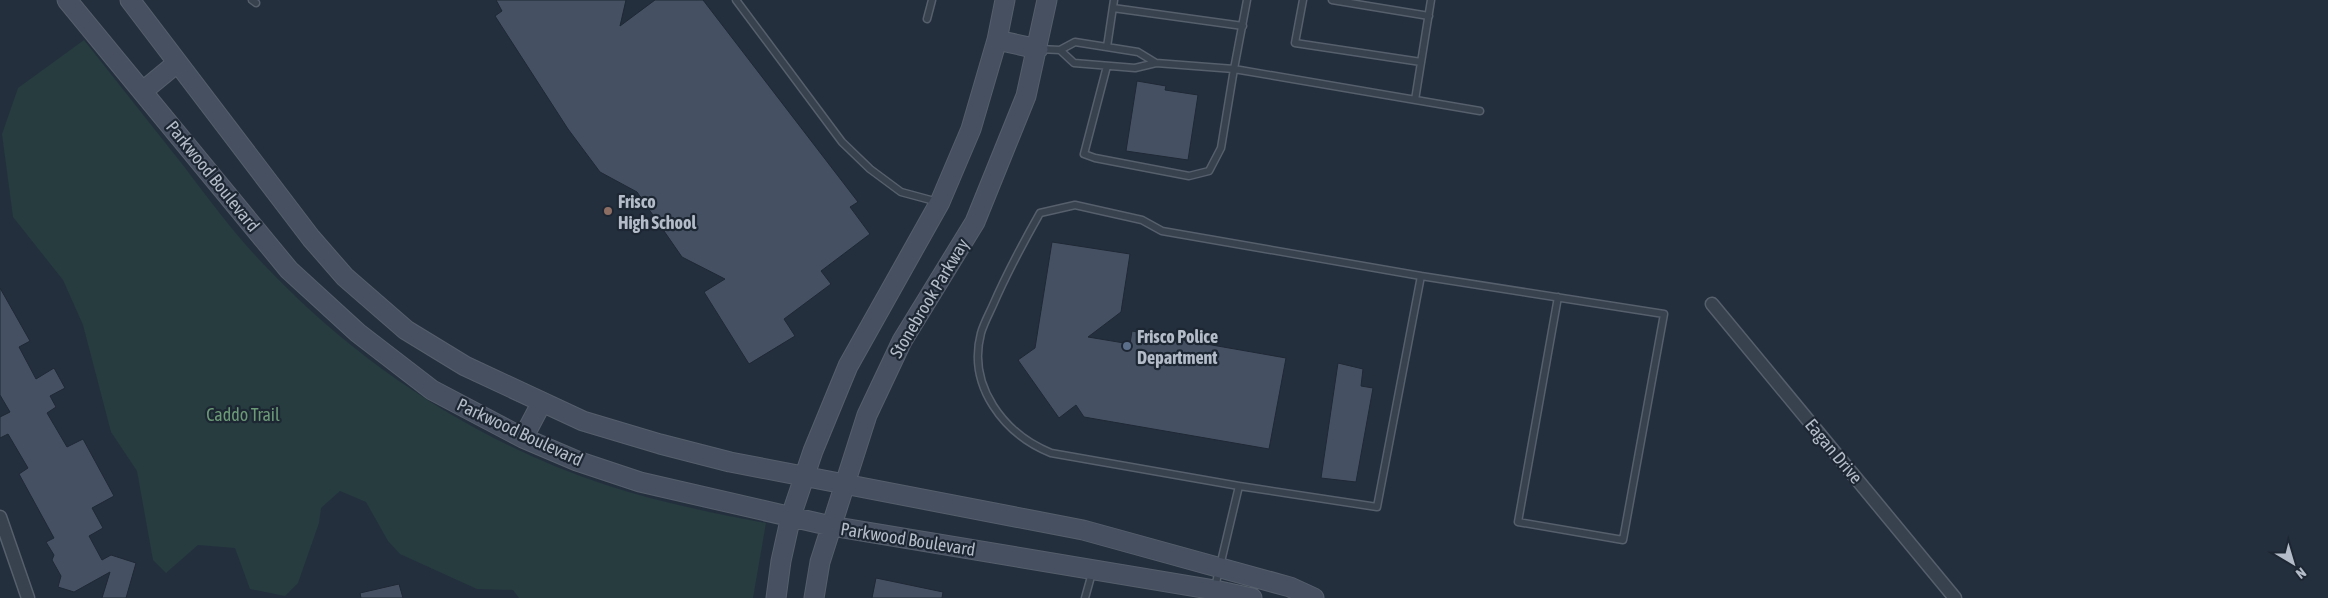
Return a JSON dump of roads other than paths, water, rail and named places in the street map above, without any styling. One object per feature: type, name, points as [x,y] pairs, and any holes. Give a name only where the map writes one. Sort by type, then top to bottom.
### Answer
[{"type":"main road","name":"Parkwood Boulevard","points":[[68,0],[288,270],[364,338],[432,390],[523,438],[576,461],[640,482],[831,526],[1215,590],[1252,598]]},
{"type":"main road","name":"Parkwood Boulevard","points":[[130,0],[311,238],[345,277],[406,330],[465,366],[583,421],[660,444],[730,462],[1083,530],[1219,566],[1290,587],[1314,598]]},
{"type":"main road","name":"Stonebrook Parkway","points":[[776,598],[791,516],[804,476],[848,366],[940,202],[971,129],[997,40],[1005,0]]},
{"type":"main road","name":"Stonebrook Parkway","points":[[814,598],[820,562],[867,415],[902,341],[975,222],[1026,96],[1038,49],[1047,0]]},
{"type":"main road","points":[[997,40],[1038,49]]},
{"type":"main road","points":[[144,91],[177,63]]},
{"type":"main road","points":[[523,438],[542,402]]},
{"type":"street","name":"Eagan Drive","points":[[1712,304],[1955,598]]},
{"type":"street","points":[[0,517],[28,598]]},
{"type":"lane","points":[[736,0],[842,142],[855,156],[901,192],[940,202]]},
{"type":"lane","points":[[927,20],[932,0]]},
{"type":"lane","points":[[1107,47],[1114,0]]},
{"type":"lane","points":[[1107,66],[1084,154],[1189,176],[1209,171],[1221,148],[1247,0]]},
{"type":"lane","points":[[1303,0],[1295,43],[1422,62]]},
{"type":"lane","points":[[1332,0],[1429,16]]},
{"type":"lane","points":[[1415,100],[1431,0]]},
{"type":"lane","points":[[1112,8],[1243,26]]},
{"type":"lane","points":[[1038,49],[1060,50],[1075,42],[1138,52],[1156,63]]},
{"type":"lane","points":[[1060,50],[1074,62],[1135,68],[1156,63],[1234,69],[1480,111]]},
{"type":"lane","points":[[1421,276],[1377,507],[1238,486],[1051,453],[1038,448],[1015,433],[998,415],[988,397],[981,376],[979,354],[981,332],[1040,212],[1075,205],[1142,220],[1162,231],[1421,276],[1558,297],[1664,314],[1623,540],[1518,522],[1558,297]]},
{"type":"lane","points":[[1215,590],[1238,486]]},
{"type":"lane","points":[[1085,598],[1092,569]]},
{"type":"place","name":"Frisco High School","points":[[608,211]]},
{"type":"place","name":"Frisco Police Department","points":[[1127,346]]},
{"type":"park label","name":"Caddo Trail","points":[[243,414]]}]
